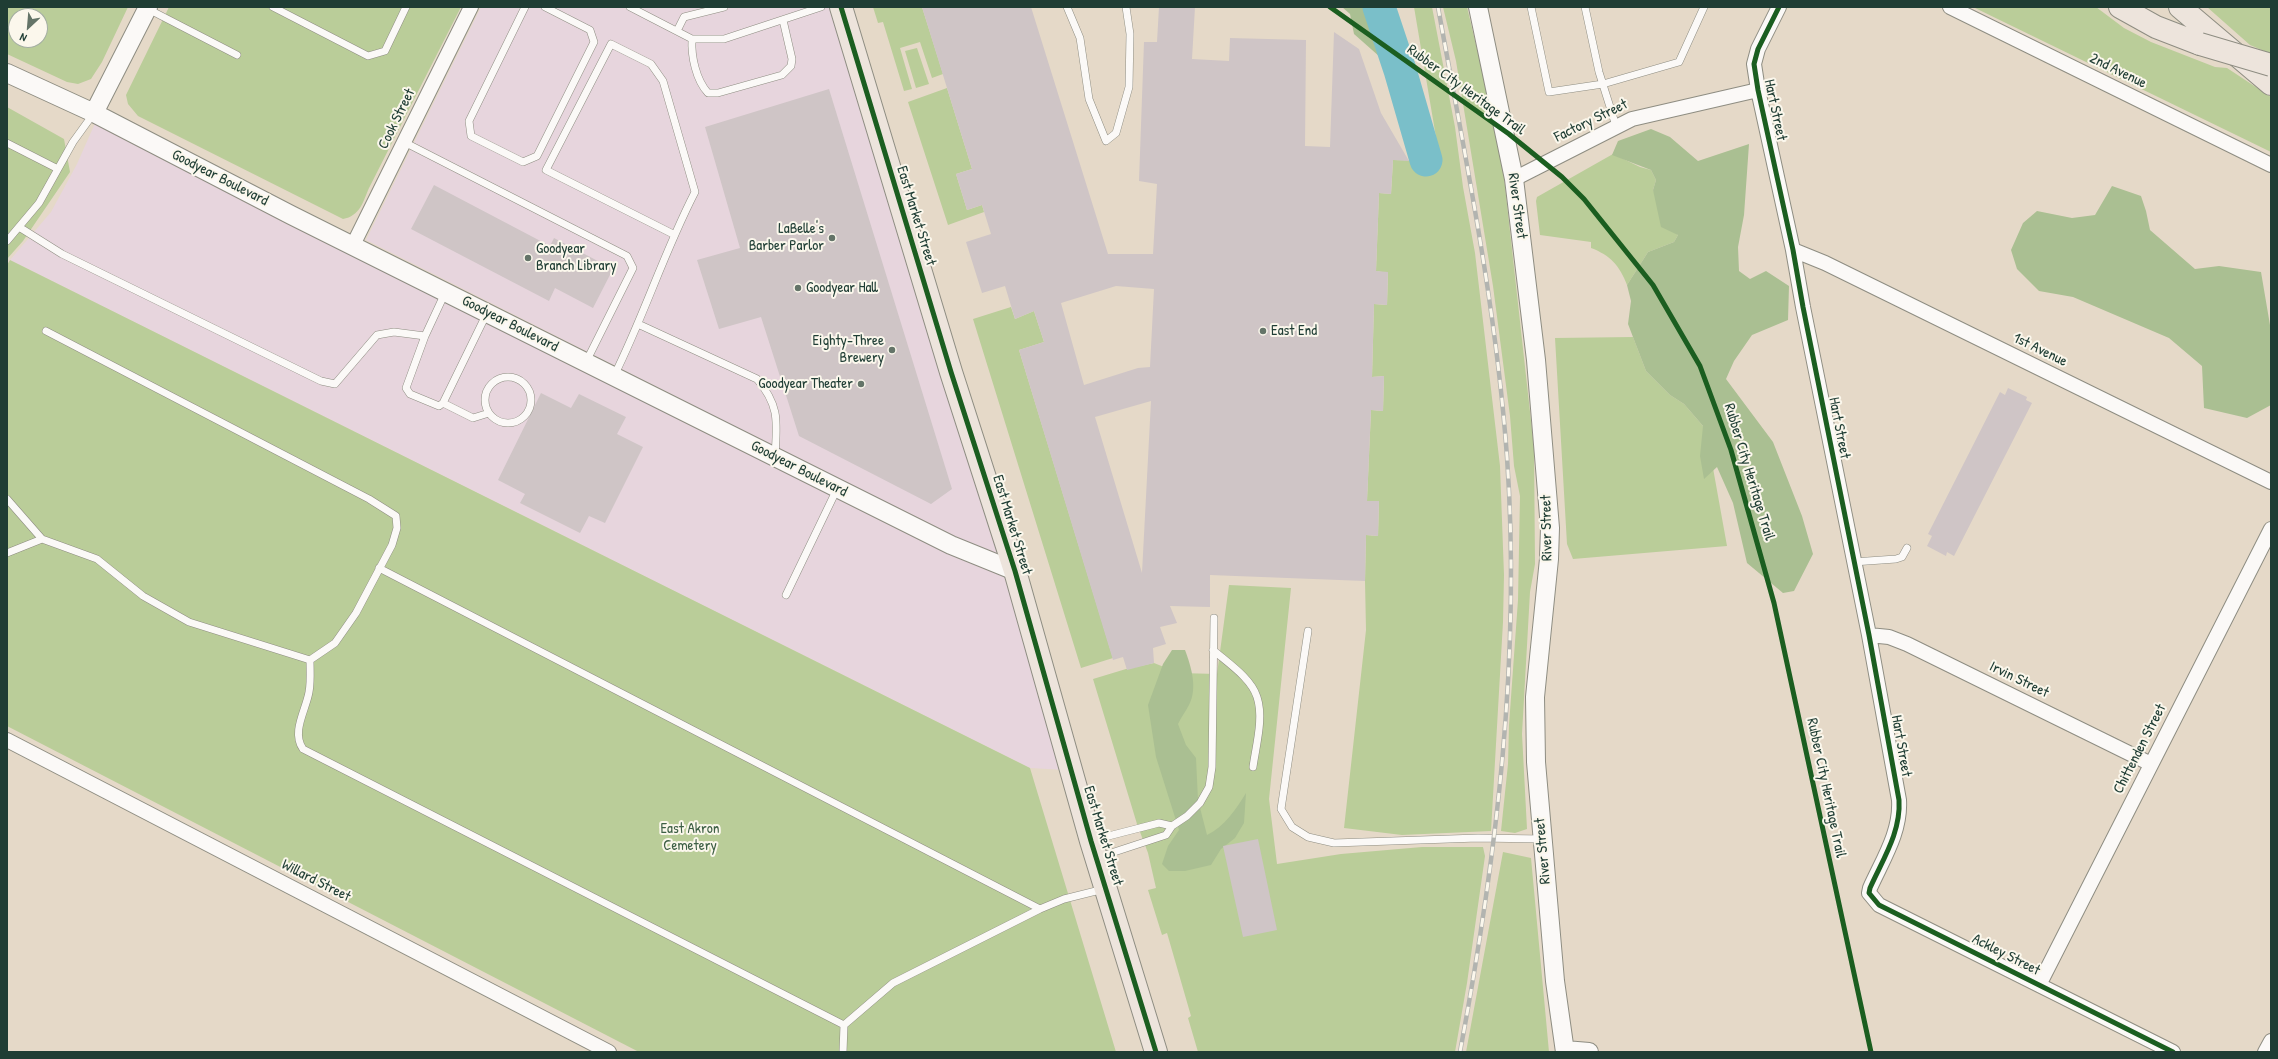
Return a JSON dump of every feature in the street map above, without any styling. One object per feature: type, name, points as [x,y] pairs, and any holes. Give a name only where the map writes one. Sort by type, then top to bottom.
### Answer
[{"type":"main road","name":"East Market Street","points":[[841,7],[949,364],[1014,571],[1094,849],[1156,1052]]},
{"type":"main road","points":[[2120,7],[2156,27],[2200,44],[2271,64]]},
{"type":"main road","points":[[2180,7],[2271,84]]},
{"type":"street","name":"Cook Street","points":[[353,246],[471,7]]},
{"type":"street","name":"River Street","points":[[1478,7],[1514,179],[1536,360],[1550,528],[1535,697],[1536,762],[1555,981],[1565,1051]]},
{"type":"street","name":"Hart Street","points":[[1779,7],[1758,49],[1754,64],[1758,90],[1793,250],[1853,562],[1869,635],[1899,800],[1900,817],[1897,831],[1885,856]]},
{"type":"street","name":"2nd Avenue","points":[[1950,7],[2271,165]]},
{"type":"street","points":[[94,113],[148,8]]},
{"type":"street","name":"Goodyear Boulevard","points":[[7,73],[94,113],[353,246],[951,545],[1014,571]]},
{"type":"street","name":"Factory Street","points":[[1514,179],[1616,126],[1652,113],[1758,90]]},
{"type":"street","name":"1st Avenue","points":[[1793,250],[1825,263],[2271,482]]},
{"type":"street","name":"Chittenden Street","points":[[2039,985],[2271,529]]},
{"type":"street","name":"Irvin Street","points":[[1869,635],[1889,637],[1907,644],[2151,764]]},
{"type":"street","name":"Willard Street","points":[[7,740],[609,1052]]},
{"type":"street","name":"Ackley Street","points":[[1885,856],[1869,893],[1879,905],[2173,1052]]},
{"type":"street","points":[[2265,1052],[2271,1041]]},
{"type":"street","points":[[1565,1051],[1589,1052]]},
{"type":"lane","points":[[273,7],[368,56],[385,51],[406,7]]},
{"type":"lane","points":[[525,7],[468,122],[471,136],[523,162],[537,156],[594,42],[590,30],[545,7]]},
{"type":"lane","points":[[630,7],[692,39],[724,39],[821,7]]},
{"type":"lane","points":[[676,31],[684,17],[724,7]]},
{"type":"lane","points":[[1067,7],[1080,38],[1089,99],[1106,141],[1116,133],[1129,87],[1130,34],[1126,7]]},
{"type":"lane","points":[[1531,7],[1549,92],[1603,84],[1679,62],[1704,7]]},
{"type":"lane","points":[[1585,7],[1603,84],[1616,126]]},
{"type":"lane","points":[[148,8],[236,55]]},
{"type":"lane","points":[[692,39],[691,49],[701,86],[708,93],[718,93],[782,74],[791,66],[792,59],[782,20]]},
{"type":"lane","points":[[614,376],[635,333],[673,234],[695,192],[663,81],[651,64],[611,44],[546,170],[673,234]]},
{"type":"lane","points":[[7,240],[20,227],[39,203],[73,142],[94,113]]},
{"type":"lane","points":[[404,142],[627,256],[633,268],[585,362]]},
{"type":"lane","points":[[7,143],[58,169]]},
{"type":"lane","points":[[20,227],[62,254],[321,381],[335,384],[377,335],[394,332],[426,336]]},
{"type":"lane","points":[[446,292],[426,336],[406,388],[410,394],[434,405],[439,406],[443,403],[487,313]]},
{"type":"lane","points":[[638,324],[757,379],[768,393],[774,404],[776,426],[775,457]]},
{"type":"lane","points":[[46,331],[368,499],[396,516],[397,528],[392,545],[356,614],[335,643],[310,660]]},
{"type":"lane","points":[[502,378],[517,379],[528,388],[531,396],[530,407],[524,417],[518,422],[502,422],[489,413],[485,399],[490,386],[496,381],[502,378]]},
{"type":"lane","points":[[443,403],[473,418],[489,413]]},
{"type":"lane","points":[[786,595],[838,488]]},
{"type":"lane","points":[[7,499],[42,539],[98,559],[143,596],[189,622],[310,660]]},
{"type":"lane","points":[[7,553],[42,539]]},
{"type":"lane","points":[[1853,562],[1896,559],[1902,557],[1907,548]]},
{"type":"lane","points":[[379,568],[1040,909]]},
{"type":"lane","points":[[1094,849],[1166,835],[1172,826],[1187,816],[1200,803],[1209,787],[1212,767],[1214,618]]},
{"type":"lane","points":[[1308,631],[1281,809],[1292,827],[1308,836],[1334,843],[1478,838],[1542,839]]},
{"type":"lane","points":[[1213,650],[1244,678],[1257,696],[1260,719],[1253,767]]},
{"type":"lane","points":[[310,660],[309,692],[299,726],[299,743],[303,750],[844,1025]]},
{"type":"lane","points":[[1094,849],[1159,822],[1172,826]]},
{"type":"lane","points":[[843,1052],[844,1025],[893,983],[1040,909],[1064,899],[1106,889]]},
{"type":"shaded area","points":[[481,7],[833,7],[1002,556],[952,536],[366,240]]},
{"type":"shaded area","points":[[96,121],[1012,576],[1065,770],[1030,768],[10,260],[51,212],[77,164]]},
{"type":"green space","points":[[7,7],[128,7],[102,62],[91,79],[78,84],[67,82],[7,54]]},
{"type":"green space","points":[[169,7],[461,7],[369,188],[363,203],[357,212],[343,219],[138,116],[128,104],[126,95]]},
{"type":"green space","points":[[873,7],[922,7],[943,74],[932,78],[920,42],[900,48],[912,89],[904,91],[883,22],[878,23]]},
{"type":"green space","points":[[1342,7],[1368,7],[1377,20],[1381,30],[1382,42],[1380,57],[1354,34],[1350,14]]},
{"type":"green space","points":[[1414,7],[1432,7],[1455,127],[1463,187],[1475,253],[1500,466],[1504,575],[1503,622],[1491,831],[1402,835],[1344,828],[1366,630],[1366,535],[1378,536],[1379,501],[1367,501],[1371,410],[1383,411],[1384,376],[1372,377],[1374,304],[1387,305],[1388,273],[1376,271],[1379,193],[1391,194],[1393,160],[1440,161]]},
{"type":"green space","points":[[1443,7],[1467,7],[1501,150],[1534,448],[1535,564],[1530,592],[1522,734],[1527,829],[1515,833],[1501,831],[1508,764],[1509,725],[1518,600],[1520,496],[1514,466],[1510,416],[1493,286],[1456,61]]},
{"type":"green space","points":[[1973,7],[2096,7],[2124,28],[2151,42],[2215,67],[2227,68],[2271,97],[2271,152]]},
{"type":"green space","points":[[2207,7],[2271,7],[2271,54],[2250,45]]},
{"type":"green space","points":[[917,48],[929,84],[916,88],[905,51]]},
{"type":"green space","points":[[947,88],[972,169],[956,174],[967,210],[982,205],[984,212],[948,225],[908,102]]},
{"type":"green space","points":[[7,107],[64,139],[70,172],[23,241],[7,259]]},
{"type":"green space","points":[[1651,129],[1670,137],[1698,161],[1749,144],[1744,215],[1738,247],[1739,271],[1750,279],[1766,271],[1789,286],[1788,320],[1752,335],[1734,361],[1726,379],[1773,442],[1802,516],[1813,554],[1794,591],[1783,593],[1747,563],[1733,503],[1717,467],[1704,479],[1700,456],[1703,426],[1684,404],[1670,395],[1646,371],[1628,324],[1631,301],[1627,285],[1648,252],[1674,242],[1678,235],[1661,227],[1653,190],[1656,180],[1651,170],[1612,155],[1618,141]]},
{"type":"green space","points":[[1613,154],[1640,167],[1651,170],[1656,180],[1653,190],[1678,235],[1674,242],[1648,252],[1627,285],[1614,262],[1604,254],[1591,248],[1591,242],[1540,235],[1536,201],[1537,197]]},
{"type":"green space","points":[[2112,186],[2141,196],[2150,230],[2195,269],[2219,266],[2261,272],[2271,331],[2271,405],[2247,418],[2204,408],[2202,366],[2169,338],[2073,297],[2039,291],[2017,269],[2011,250],[2023,223],[2037,211],[2072,218],[2095,215]]},
{"type":"green space","name":"East Akron Cemetery","points":[[10,260],[1030,768],[1116,1052],[639,1052],[7,726],[7,265]]},
{"type":"green space","points":[[1011,307],[1015,319],[1034,311],[1044,342],[1019,350],[1113,658],[1081,668],[973,319]]},
{"type":"green space","points":[[1633,337],[1646,371],[1670,395],[1684,404],[1703,426],[1711,457],[1727,546],[1573,559],[1567,544],[1555,338]]},
{"type":"green space","points":[[1229,585],[1291,588],[1269,799],[1277,864],[1341,854],[1422,847],[1483,847],[1485,856],[1467,983],[1455,1052],[1198,1052],[1188,1018],[1191,1016],[1167,933],[1162,935],[1148,890],[1156,888],[1148,853],[1137,824],[1093,679],[1126,669],[1154,663],[1179,673],[1217,674]]},
{"type":"green space","points":[[1172,650],[1185,650],[1193,677],[1192,698],[1178,724],[1186,745],[1196,758],[1198,800],[1207,835],[1213,832],[1224,822],[1234,811],[1246,793],[1244,823],[1235,838],[1221,849],[1211,865],[1185,871],[1169,871],[1162,864],[1168,846],[1179,830],[1156,757],[1148,705],[1163,664]]},
{"type":"green space","points":[[1503,852],[1531,858],[1549,1052],[1466,1052]]},
{"type":"building","name":"East End","points":[[922,7],[1031,7],[1108,254],[1153,254],[1157,184],[1139,181],[1144,42],[1157,42],[1159,7],[1195,7],[1192,59],[1229,61],[1230,38],[1306,40],[1305,146],[1330,147],[1334,32],[1359,49],[1381,113],[1409,161],[1393,160],[1391,194],[1379,193],[1376,271],[1388,272],[1387,305],[1374,304],[1372,377],[1384,376],[1383,411],[1371,410],[1367,501],[1379,501],[1378,536],[1366,535],[1365,581],[1210,575],[1210,607],[1170,606],[1177,623],[1160,627],[1166,644],[1153,648],[1154,663],[1127,670],[1123,657],[1113,660],[1019,350],[1044,342],[1034,311],[1015,319],[1005,286],[982,293],[966,242],[991,234],[982,205],[967,210],[956,174],[972,169]],"holes":[[[1116,286],[1154,289],[1150,367],[1138,368],[1084,385],[1061,303]],[[1151,401],[1142,573],[1095,417]]]},
{"type":"building","name":"Goodyear Hall","points":[[829,89],[952,489],[931,504],[799,436],[761,317],[719,329],[697,260],[740,248],[705,127]]},
{"type":"building","name":"Goodyear Branch Library","points":[[434,185],[550,246],[554,238],[613,269],[593,308],[555,288],[549,301],[411,229]]},
{"type":"building","points":[[2008,388],[2027,397],[2026,400],[2032,403],[1954,556],[1947,552],[1946,556],[1927,546],[1932,536],[1928,534],[2000,392],[2005,395]]},
{"type":"building","points":[[541,393],[571,408],[579,394],[626,417],[617,434],[643,447],[605,523],[589,516],[580,533],[520,503],[525,494],[498,480]]},
{"type":"building","points":[[1258,839],[1277,930],[1243,937],[1223,846]]},
{"type":"waterway","points":[[1379,7],[1400,70],[1426,160]]},
{"type":"railway","points":[[1438,7],[1469,175],[1495,344],[1507,457],[1511,532],[1511,607],[1503,756],[1485,904],[1460,1052]]},
{"type":"cycle path","points":[[841,7],[951,372],[1015,571],[1091,841],[1156,1052]]},
{"type":"cycle path","name":"Rubber City Heritage Trail","points":[[1330,7],[1509,134],[1562,177],[1584,199],[1653,285],[1700,366],[1731,450],[1774,603],[1871,1052]]},
{"type":"cycle path","points":[[1779,7],[1758,49],[1754,64],[1758,90],[1793,250],[1803,307],[1869,635],[1899,800],[1899,812],[1894,834],[1869,893],[1879,905],[2173,1052]]},
{"type":"place","name":"LaBelle's Barber Parlor","points":[[832,238]]},
{"type":"place","name":"Goodyear Branch Library","points":[[528,258]]},
{"type":"place","name":"Goodyear Hall","points":[[798,288]]},
{"type":"place","name":"East End","points":[[1263,331]]},
{"type":"place","name":"Eighty-Three Brewery","points":[[892,350]]},
{"type":"place","name":"Goodyear Theater","points":[[861,384]]}]
